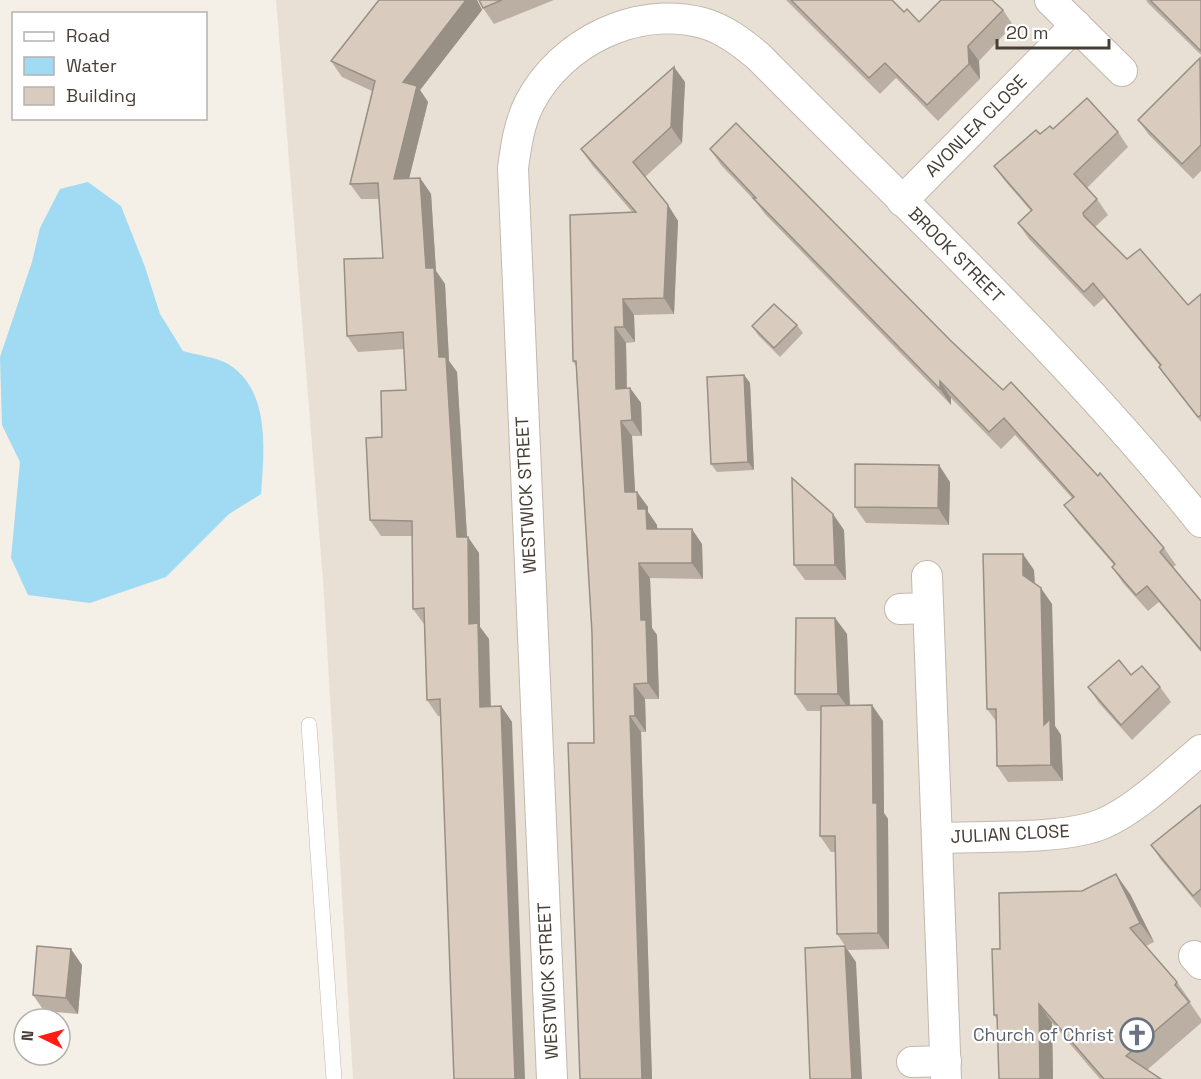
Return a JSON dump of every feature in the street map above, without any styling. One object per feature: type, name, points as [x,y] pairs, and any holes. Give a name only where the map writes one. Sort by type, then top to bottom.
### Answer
[{"type":"street","points":[[1050,0],[1122,71]]},
{"type":"street","name":"BROOK STREET","points":[[686,10],[725,32],[758,56],[1079,382],[1201,522]]},
{"type":"street","name":"WESTWICK STREET","points":[[552,1079],[513,168],[518,134],[529,104],[542,82],[559,62],[590,40],[626,25],[663,19],[686,10]]},
{"type":"street","name":"AVONLEA CLOSE","points":[[902,201],[1076,25]]},
{"type":"street","name":"JULIAN CLOSE","points":[[912,1062],[946,1070],[938,838],[914,609],[927,576]]},
{"type":"street","name":"JULIAN CLOSE","points":[[938,838],[1062,833],[1101,825],[1129,808],[1201,750]]},
{"type":"lane","points":[[309,725],[334,1079]]},
{"type":"shaded area","points":[[276,0],[1201,0],[1201,1079],[353,1079],[323,580]]},
{"type":"water","points":[[88,182],[121,206],[145,267],[160,314],[183,351],[228,364],[242,375],[252,389],[262,423],[263,441],[261,494],[229,514],[166,577],[90,603],[28,595],[11,558],[20,462],[2,425],[0,357],[32,262],[40,228],[60,189]]},
{"type":"building","points":[[379,0],[466,0],[403,82],[417,86],[394,179],[420,178],[426,268],[434,268],[439,357],[446,357],[457,537],[468,537],[469,624],[478,623],[480,707],[501,706],[515,1079],[454,1079],[440,699],[427,700],[424,608],[413,609],[412,521],[370,520],[366,438],[382,437],[381,391],[406,390],[403,332],[347,336],[344,259],[383,258],[378,183],[350,184],[375,81],[331,61]]},
{"type":"building","points":[[479,0],[502,0],[483,8]]},
{"type":"building","points":[[791,0],[892,0],[904,12],[907,9],[919,22],[941,0],[992,0],[1003,10],[968,46],[969,64],[927,105],[885,63],[869,78]]},
{"type":"building","points":[[1150,0],[1201,0],[1201,51]]},
{"type":"building","points":[[1200,58],[1201,145],[1182,164],[1138,120]]},
{"type":"building","points":[[674,67],[671,127],[633,162],[668,205],[664,298],[623,299],[624,327],[615,327],[616,389],[630,388],[632,420],[621,421],[625,492],[637,492],[638,509],[646,509],[647,529],[692,529],[692,563],[639,563],[641,620],[646,620],[648,683],[634,684],[635,716],[630,716],[642,1079],[580,1079],[568,743],[594,743],[592,633],[576,361],[573,361],[570,215],[636,212],[581,149]]},
{"type":"building","points":[[1087,98],[1118,132],[1074,174],[1097,199],[1083,213],[1084,216],[1127,259],[1140,249],[1188,305],[1201,294],[1201,415],[1198,417],[1159,367],[1161,365],[1093,283],[1084,292],[1018,223],[1032,210],[994,166],[1036,130],[1040,134],[1050,126],[1053,129]]},
{"type":"building","points":[[736,123],[951,341],[1003,390],[1011,382],[1098,476],[1100,473],[1164,548],[1160,552],[1201,601],[1201,650],[1147,586],[1136,595],[1112,567],[1115,564],[1064,505],[1074,497],[1004,418],[989,432],[940,381],[940,389],[753,198],[756,198],[710,149]]},
{"type":"building","points":[[774,304],[797,325],[774,348],[752,326]]},
{"type":"building","points":[[744,375],[748,462],[711,464],[707,377]]},
{"type":"building","points":[[855,464],[939,465],[938,508],[855,507]]},
{"type":"building","points":[[792,478],[833,514],[835,565],[794,565]]},
{"type":"building","points":[[983,554],[1023,554],[1023,575],[1041,588],[1044,725],[1050,719],[1051,765],[997,766],[996,709],[987,709]]},
{"type":"building","points":[[796,618],[835,618],[838,694],[795,694]]},
{"type":"building","points":[[1119,660],[1131,675],[1142,666],[1160,687],[1121,725],[1088,687]]},
{"type":"building","points":[[872,705],[873,803],[877,803],[878,933],[837,934],[835,836],[820,836],[821,706]]},
{"type":"building","points":[[1201,805],[1201,889],[1193,896],[1151,845]]},
{"type":"building","points":[[1116,874],[1140,923],[1130,928],[1177,982],[1175,985],[1189,1002],[1126,1056],[1161,1079],[1104,1079],[1039,1004],[1040,1079],[999,1079],[992,949],[1000,949],[999,893],[1082,891]]},
{"type":"building","points":[[37,946],[71,949],[66,998],[33,995]]},
{"type":"building","points":[[845,946],[852,1079],[810,1079],[805,948]]},
{"type":"place","name":"Church of Christ","points":[[1137,1035]]}]
